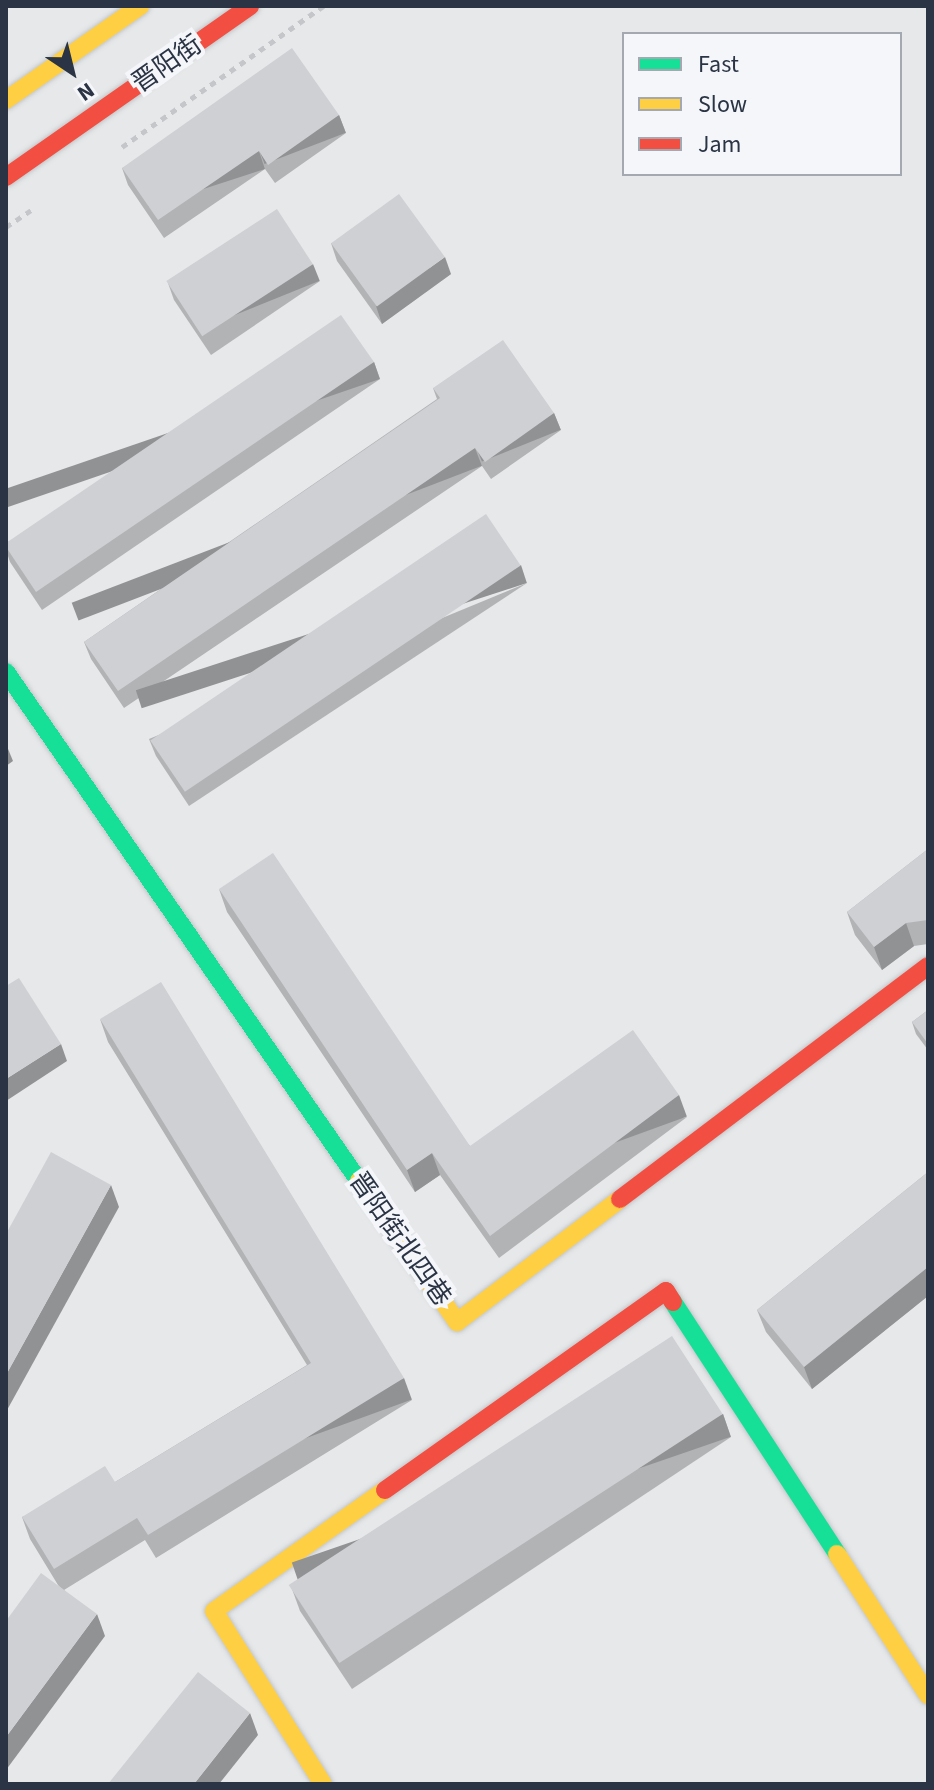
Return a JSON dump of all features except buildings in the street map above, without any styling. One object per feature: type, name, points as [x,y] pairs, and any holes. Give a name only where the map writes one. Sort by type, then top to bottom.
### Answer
[{"type":"street","points":[[6,100],[140,6]]},
{"type":"street","name":"晋阳街","points":[[6,177],[250,6]]},
{"type":"street","name":"晋阳街北四巷","points":[[6,672],[457,1322],[928,966]]},
{"type":"street","points":[[323,1784],[214,1611],[666,1291],[928,1695]]},
{"type":"path","points":[[108,156],[323,6]]},
{"type":"path","points":[[6,227],[44,201]]},
{"type":"traffic: fast","points":[[6,672],[359,1181]]},
{"type":"traffic: fast","points":[[673,1302],[837,1554]]},
{"type":"traffic: slow","points":[[6,100],[140,6]]},
{"type":"traffic: slow","points":[[359,1181],[457,1322],[620,1199]]},
{"type":"traffic: slow","points":[[323,1784],[214,1611],[385,1490]]},
{"type":"traffic: slow","points":[[837,1554],[928,1695]]},
{"type":"traffic: jam","points":[[6,177],[250,6]]},
{"type":"traffic: jam","points":[[620,1199],[928,966]]},
{"type":"traffic: jam","points":[[385,1490],[666,1291],[673,1302]]}]
